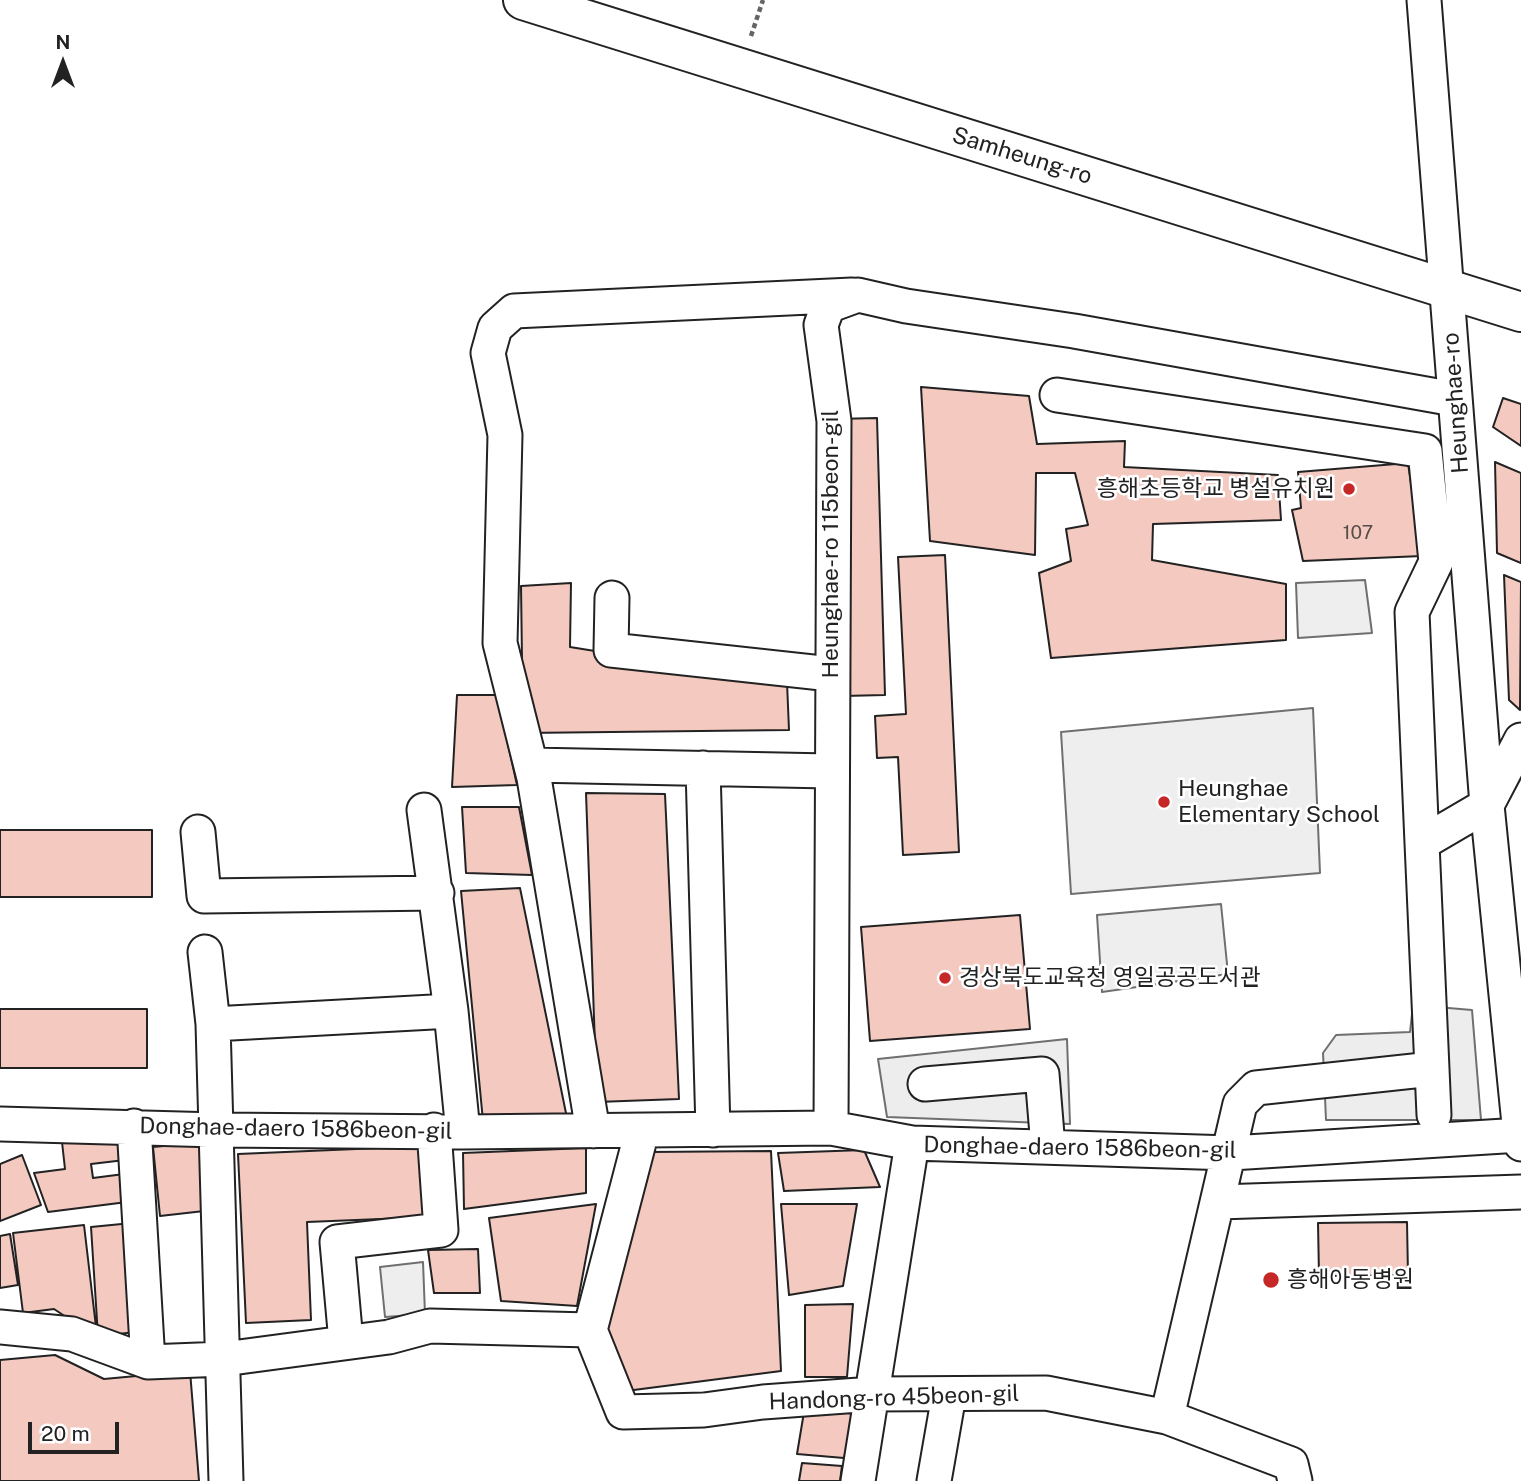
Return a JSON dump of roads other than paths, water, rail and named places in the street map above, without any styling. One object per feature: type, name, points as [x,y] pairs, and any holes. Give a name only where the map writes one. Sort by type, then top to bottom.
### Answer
[{"type":"main road","name":"Samheung-ro","points":[[523,0],[1521,312]]},
{"type":"street","name":"Heunghae-ro","points":[[1424,0],[1449,290],[1454,398],[1487,805],[1520,1138]]},
{"type":"street","points":[[593,1131],[532,772],[500,643],[505,435],[488,353],[495,328],[514,311],[858,295],[906,306],[1074,331],[1454,398]]},
{"type":"street","name":"Heunghae-ro 115beon-gil","points":[[831,1128],[830,771],[834,421],[821,325],[828,306],[858,295]]},
{"type":"street","points":[[1057,395],[1424,451],[1436,562],[1412,612],[1434,1115]]},
{"type":"street","points":[[612,598],[611,650],[831,674]]},
{"type":"street","points":[[1422,843],[1487,805],[1521,740]]},
{"type":"street","points":[[532,772],[703,768],[830,771]]},
{"type":"street","points":[[703,768],[713,1130]]},
{"type":"street","points":[[346,1342],[337,1242],[442,1230],[451,1011],[424,810]]},
{"type":"street","points":[[198,832],[204,896],[437,892]]},
{"type":"street","points":[[205,952],[213,1024],[225,1359],[226,1481]]},
{"type":"street","points":[[213,1024],[451,1011]]},
{"type":"street","points":[[1167,1417],[1231,1153],[1240,1104],[1256,1088],[1432,1069]]},
{"type":"street","points":[[925,1084],[1042,1074],[1048,1147]]},
{"type":"street","name":"Donghae-daero 1586beon-gil","points":[[0,1124],[217,1130],[642,1131],[831,1128],[912,1143],[1231,1153],[1520,1138]]},
{"type":"street","points":[[134,1126],[148,1362]]},
{"type":"street","points":[[0,1327],[72,1334],[148,1362],[225,1359],[389,1337],[430,1326],[590,1330],[642,1131]]},
{"type":"street","points":[[858,1481],[912,1143]]},
{"type":"street","points":[[1219,1202],[1521,1192]]},
{"type":"street","name":"Handong-ro 45beon-gil","points":[[590,1330],[623,1412],[704,1410],[763,1402],[873,1394],[1046,1393],[1167,1417],[1291,1464],[1295,1481]]},
{"type":"street","points":[[933,1481],[949,1395]]},
{"type":"place","name":"흥해초등학교 병설유치원","points":[[1349,489]]},
{"type":"place","name":"Heunghae Elementary School","points":[[1164,802]]},
{"type":"place","name":"경상북도교육청 영일공공도서관","points":[[945,978]]},
{"type":"place","name":"흥해아동병원","points":[[1271,1280]]}]
